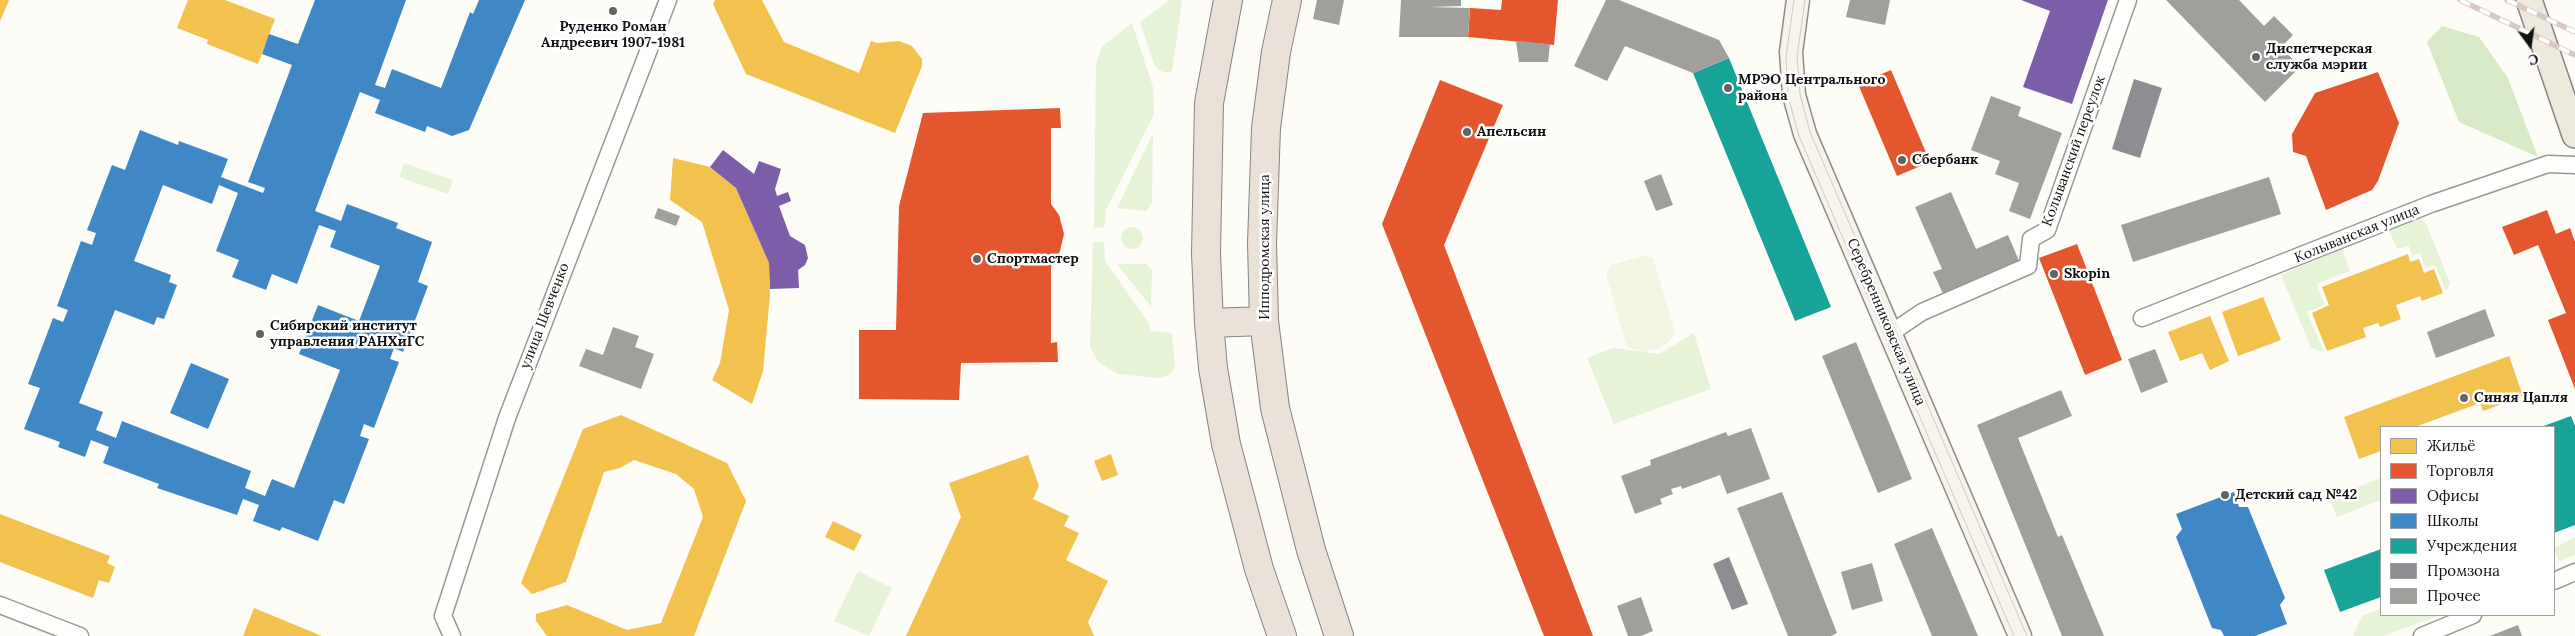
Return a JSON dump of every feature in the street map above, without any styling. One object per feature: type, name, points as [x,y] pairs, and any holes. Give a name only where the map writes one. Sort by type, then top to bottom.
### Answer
[{"type":"highway","points":[[1228,0],[1209,103],[1206,253],[1209,323],[1213,368],[1226,444],[1259,569],[1282,636]]},
{"type":"highway","name":"Ипподромская улица","points":[[1287,0],[1276,52],[1266,128],[1262,243],[1264,321],[1279,426],[1311,550],[1339,636]]},
{"type":"highway","points":[[1209,323],[1264,321]]},
{"type":"main road","points":[[2529,0],[2573,127]]},
{"type":"street","name":"улица Шевченко","points":[[452,636],[443,616],[506,418],[668,0]]},
{"type":"street","name":"Серебренниковская улица","points":[[1798,0],[1791,52],[1794,95],[1805,134],[2020,636]]},
{"type":"street","name":"Колыванский переулок","points":[[1891,333],[1922,312],[2028,266],[2032,239],[2047,230],[2128,0]]},
{"type":"street","name":"Колыванская улица","points":[[2142,318],[2431,204],[2548,164],[2575,165]]},
{"type":"street","points":[[2555,581],[2575,572]]},
{"type":"street","points":[[0,605],[80,636]]},
{"type":"street","points":[[2422,636],[2471,616]]},
{"type":"green space","points":[[1170,0],[1182,0],[1172,71],[1166,73],[1159,70],[1154,64],[1140,22]]},
{"type":"green space","points":[[1132,23],[1153,87],[1154,114],[1106,210],[1104,227],[1094,228],[1096,64],[1102,47]]},
{"type":"green space","points":[[2442,26],[2479,37],[2508,78],[2538,157],[2459,122],[2427,42]]},
{"type":"green space","points":[[1153,133],[1152,203],[1146,211],[1117,208]]},
{"type":"green space","points":[[404,163],[453,180],[448,194],[399,177]]},
{"type":"green space","points":[[2419,218],[2426,223],[2450,283],[2446,291],[2435,265],[2425,268],[2420,253],[2412,256],[2409,246],[2397,249],[2389,230]]},
{"type":"green space","points":[[1132,227],[1140,230],[1143,238],[1140,246],[1132,249],[1124,246],[1121,238],[1124,230]]},
{"type":"green space","points":[[1093,242],[1104,242],[1105,261],[1148,322],[1151,331],[1172,333],[1175,368],[1169,375],[1158,378],[1118,374],[1098,362],[1090,347]]},
{"type":"green space","points":[[2342,249],[2350,271],[2317,284],[2324,305],[2307,312],[2324,352],[2311,348],[2281,275]]},
{"type":"green space","points":[[1643,256],[1653,258],[1675,333],[1668,342],[1657,349],[1643,352],[1627,347],[1606,274],[1611,265]]},
{"type":"green space","points":[[1117,264],[1146,264],[1152,270],[1151,307]]},
{"type":"green space","points":[[1694,333],[1711,389],[1614,424],[1587,358],[1613,348],[1659,354]]},
{"type":"green space","points":[[2380,478],[2380,500],[2337,517],[2329,498]]},
{"type":"green space","points":[[2575,537],[2575,555],[2559,562],[2555,547]]},
{"type":"green space","points":[[858,571],[892,588],[869,636],[834,621]]},
{"type":"green space","points":[[2380,609],[2380,616],[2437,616],[2383,636],[2353,636],[2362,616]]},
{"type":"building: Жильё","points":[[0,0],[9,0],[0,21]]},
{"type":"building: Жильё","points":[[188,0],[225,0],[275,19],[258,64],[207,44],[208,40],[177,28]]},
{"type":"building: Жильё","points":[[715,0],[762,0],[784,42],[859,73],[871,41],[877,43],[899,41],[912,46],[922,59],[922,66],[895,133],[746,74],[713,4]]},
{"type":"building: Жильё","points":[[673,158],[710,167],[736,188],[769,263],[770,295],[763,371],[752,404],[712,380],[720,363],[729,310],[702,222],[670,200]]},
{"type":"building: Жильё","points":[[2408,254],[2410,262],[2419,259],[2424,273],[2434,269],[2443,293],[2422,301],[2420,296],[2396,305],[2401,319],[2380,327],[2378,323],[2363,328],[2366,337],[2327,351],[2312,313],[2329,305],[2322,287]]},
{"type":"building: Жильё","points":[[2263,297],[2281,340],[2238,356],[2222,312]]},
{"type":"building: Жильё","points":[[2210,316],[2229,361],[2210,370],[2202,353],[2180,361],[2168,332]]},
{"type":"building: Жильё","points":[[2509,356],[2523,396],[2483,411],[2480,403],[2418,426],[2380,426],[2380,451],[2359,459],[2344,417]]},
{"type":"building: Жильё","points":[[621,415],[727,463],[746,501],[694,636],[547,636],[536,621],[536,614],[567,605],[627,630],[661,623],[703,517],[694,489],[676,474],[634,460],[620,468],[604,472],[566,582],[532,594],[521,583],[583,429]]},
{"type":"building: Жильё","points":[[1111,454],[1118,475],[1102,481],[1094,461]]},
{"type":"building: Жильё","points":[[1028,455],[1039,486],[1033,499],[1069,516],[1064,526],[1079,533],[1066,560],[1108,581],[1088,622],[1094,636],[906,636],[961,517],[949,483]]},
{"type":"building: Жильё","points":[[0,514],[110,556],[107,563],[115,567],[109,583],[99,580],[93,598],[0,562]]},
{"type":"building: Жильё","points":[[833,521],[862,535],[854,551],[825,537]]},
{"type":"building: Жильё","points":[[254,608],[322,636],[243,636]]},
{"type":"building: Торговля","points":[[1502,0],[1558,0],[1554,45],[1468,37],[1470,8],[1501,10]]},
{"type":"building: Торговля","points":[[1891,70],[1930,162],[1897,176],[1858,84]]},
{"type":"building: Торговля","points":[[2378,72],[2399,123],[2378,181],[2372,190],[2326,210],[2306,156],[2293,152],[2292,134],[2315,93]]},
{"type":"building: Торговля","points":[[1440,80],[1503,105],[1444,245],[1593,636],[1544,636],[1382,224]]},
{"type":"building: Торговля","name":"Спортмастер","points":[[1060,108],[1061,128],[1051,128],[1051,204],[1059,215],[1064,234],[1060,251],[1051,267],[1051,343],[1057,342],[1058,362],[961,363],[959,400],[859,399],[859,330],[896,330],[899,206],[923,113]]},
{"type":"building: Торговля","points":[[2547,210],[2556,234],[2570,228],[2575,242],[2575,389],[2548,320],[2566,313],[2538,245],[2514,255],[2502,227]]},
{"type":"building: Торговля","points":[[2077,244],[2122,360],[2085,375],[2039,258]]},
{"type":"building: Офисы","points":[[2021,0],[2108,0],[2072,104],[2023,87],[2050,11]]},
{"type":"building: Офисы","points":[[723,150],[754,174],[759,161],[781,169],[775,189],[777,196],[788,192],[791,201],[779,206],[790,236],[805,245],[808,258],[805,265],[798,270],[799,288],[770,289],[769,263],[736,188],[710,167]]},
{"type":"building: Школы","points":[[315,0],[406,0],[375,85],[385,88],[392,69],[441,88],[470,12],[473,14],[479,0],[525,0],[469,130],[452,136],[427,126],[425,132],[375,113],[380,100],[360,92],[315,211],[341,221],[347,204],[398,223],[396,228],[432,242],[418,282],[428,286],[403,352],[394,348],[390,359],[399,362],[374,428],[364,424],[360,436],[369,439],[344,504],[334,500],[318,541],[282,527],[280,531],[253,521],[259,505],[243,499],[237,515],[157,488],[159,484],[103,463],[109,447],[91,440],[85,457],[58,447],[60,442],[24,429],[40,388],[28,384],[53,318],[63,322],[68,310],[57,306],[81,241],[92,245],[96,233],[87,230],[112,165],[125,170],[140,130],[178,145],[179,141],[228,159],[221,177],[263,193],[265,188],[248,182],[292,65],[262,54],[269,34],[298,44]],"holes":[[[163,185],[212,204],[219,185],[238,193],[216,251],[239,260],[232,277],[266,290],[272,274],[297,284],[319,225],[336,231],[330,247],[380,266],[359,321],[318,305],[299,354],[340,370],[294,488],[272,479],[265,496],[245,488],[251,471],[122,421],[116,438],[96,430],[103,412],[79,403],[115,310],[154,325],[157,317],[164,319],[177,285],[169,282],[171,275],[134,261]]]},
{"type":"building: Школы","points":[[191,363],[229,379],[208,429],[170,413]]},
{"type":"building: Школы","points":[[2234,492],[2239,507],[2248,507],[2285,598],[2280,605],[2287,624],[2255,636],[2224,636],[2221,630],[2212,628],[2176,537],[2182,529],[2176,514]]},
{"type":"building: Учреждения","points":[[1729,58],[1831,307],[1795,321],[1693,73]]},
{"type":"building: Учреждения","points":[[2571,416],[2575,426],[2575,525],[2555,533],[2555,426],[2544,426]]},
{"type":"building: Учреждения","points":[[2380,549],[2380,597],[2340,612],[2324,570]]},
{"type":"building: Промзона","points":[[2134,79],[2162,88],[2140,158],[2112,149]]},
{"type":"building: Промзона","points":[[1729,557],[1748,604],[1732,610],[1713,564]]},
{"type":"building: Прочее","points":[[1317,0],[1344,0],[1339,25],[1313,19]]},
{"type":"building: Прочее","points":[[1401,0],[1461,0],[1461,6],[1430,7],[1470,8],[1468,37],[1399,37]]},
{"type":"building: Прочее","points":[[1606,0],[1619,0],[1719,40],[1729,58],[1693,73],[1625,46],[1607,81],[1574,66]]},
{"type":"building: Прочее","points":[[1850,0],[1890,0],[1885,25],[1846,17]]},
{"type":"building: Прочее","name":"Диспетчерская служба мэрии","points":[[2166,0],[2239,0],[2264,26],[2274,16],[2293,35],[2281,47],[2300,67],[2265,102]]},
{"type":"building: Прочее","points":[[1516,41],[1550,44],[1548,62],[1519,62]]},
{"type":"building: Прочее","points":[[1991,96],[2021,107],[2018,116],[2062,133],[2030,219],[2009,211],[2019,183],[1995,174],[2000,161],[1971,150]]},
{"type":"building: Прочее","points":[[1661,174],[1673,205],[1656,211],[1644,181]]},
{"type":"building: Прочее","points":[[2269,177],[2281,214],[2133,262],[2121,225]]},
{"type":"building: Прочее","points":[[1951,192],[1976,249],[2008,235],[2020,263],[1944,296],[1933,272],[1942,269],[1915,207]]},
{"type":"building: Прочее","points":[[658,208],[680,216],[676,226],[654,218]]},
{"type":"building: Прочее","points":[[2485,309],[2495,336],[2436,358],[2427,332]]},
{"type":"building: Прочее","points":[[613,327],[639,336],[635,347],[654,354],[641,389],[579,366],[586,349],[603,355]]},
{"type":"building: Прочее","points":[[1856,342],[1912,479],[1878,493],[1822,356]]},
{"type":"building: Прочее","points":[[2155,349],[2168,382],[2141,393],[2128,359]]},
{"type":"building: Прочее","points":[[2061,390],[2072,416],[2018,438],[2058,537],[2062,535],[2104,636],[2062,636],[1977,425]]},
{"type":"building: Прочее","points":[[1751,428],[1770,479],[1727,494],[1720,475],[1682,489],[1681,486],[1671,489],[1673,494],[1660,499],[1662,504],[1635,514],[1621,476],[1651,465],[1650,460],[1726,432],[1728,436]]},
{"type":"building: Прочее","points":[[1782,492],[1837,633],[1831,636],[1788,636],[1737,508]]},
{"type":"building: Прочее","points":[[1932,528],[1978,636],[1932,636],[1894,544]]},
{"type":"building: Прочее","points":[[1872,563],[1883,601],[1852,610],[1841,572]]},
{"type":"building: Прочее","points":[[1641,597],[1653,631],[1641,636],[1628,636],[1617,606]]},
{"type":"building: Прочее","points":[[2518,625],[2522,636],[2490,636]]},
{"type":"tram line","points":[[1794,0],[1786,57],[1788,96],[1799,136],[2014,636]]},
{"type":"tram line","points":[[1805,0],[1797,57],[1800,94],[1810,132],[2027,636]]},
{"type":"railway","points":[[2460,0],[2575,55]]},
{"type":"railway","points":[[2507,0],[2575,32]]},
{"type":"place","name":"Руденко Роман Андреевич 1907-1981","points":[[613,11]]},
{"type":"place","name":"Диспетчерская служба мэрии","points":[[2256,57]]},
{"type":"place","name":"МРЭО Центрального района","points":[[1728,88]]},
{"type":"place","name":"Апельсин","points":[[1467,132]]},
{"type":"place","name":"Сбербанк","points":[[1902,160]]},
{"type":"place","name":"Спортмастер","points":[[977,259]]},
{"type":"place","name":"Skopin","points":[[2054,274]]},
{"type":"place","name":"Сибирский институт управления РАНХиГС","points":[[260,334]]},
{"type":"place","name":"Синяя Цапля","points":[[2464,398]]},
{"type":"place","name":"Детский сад №42","points":[[2225,495]]}]
